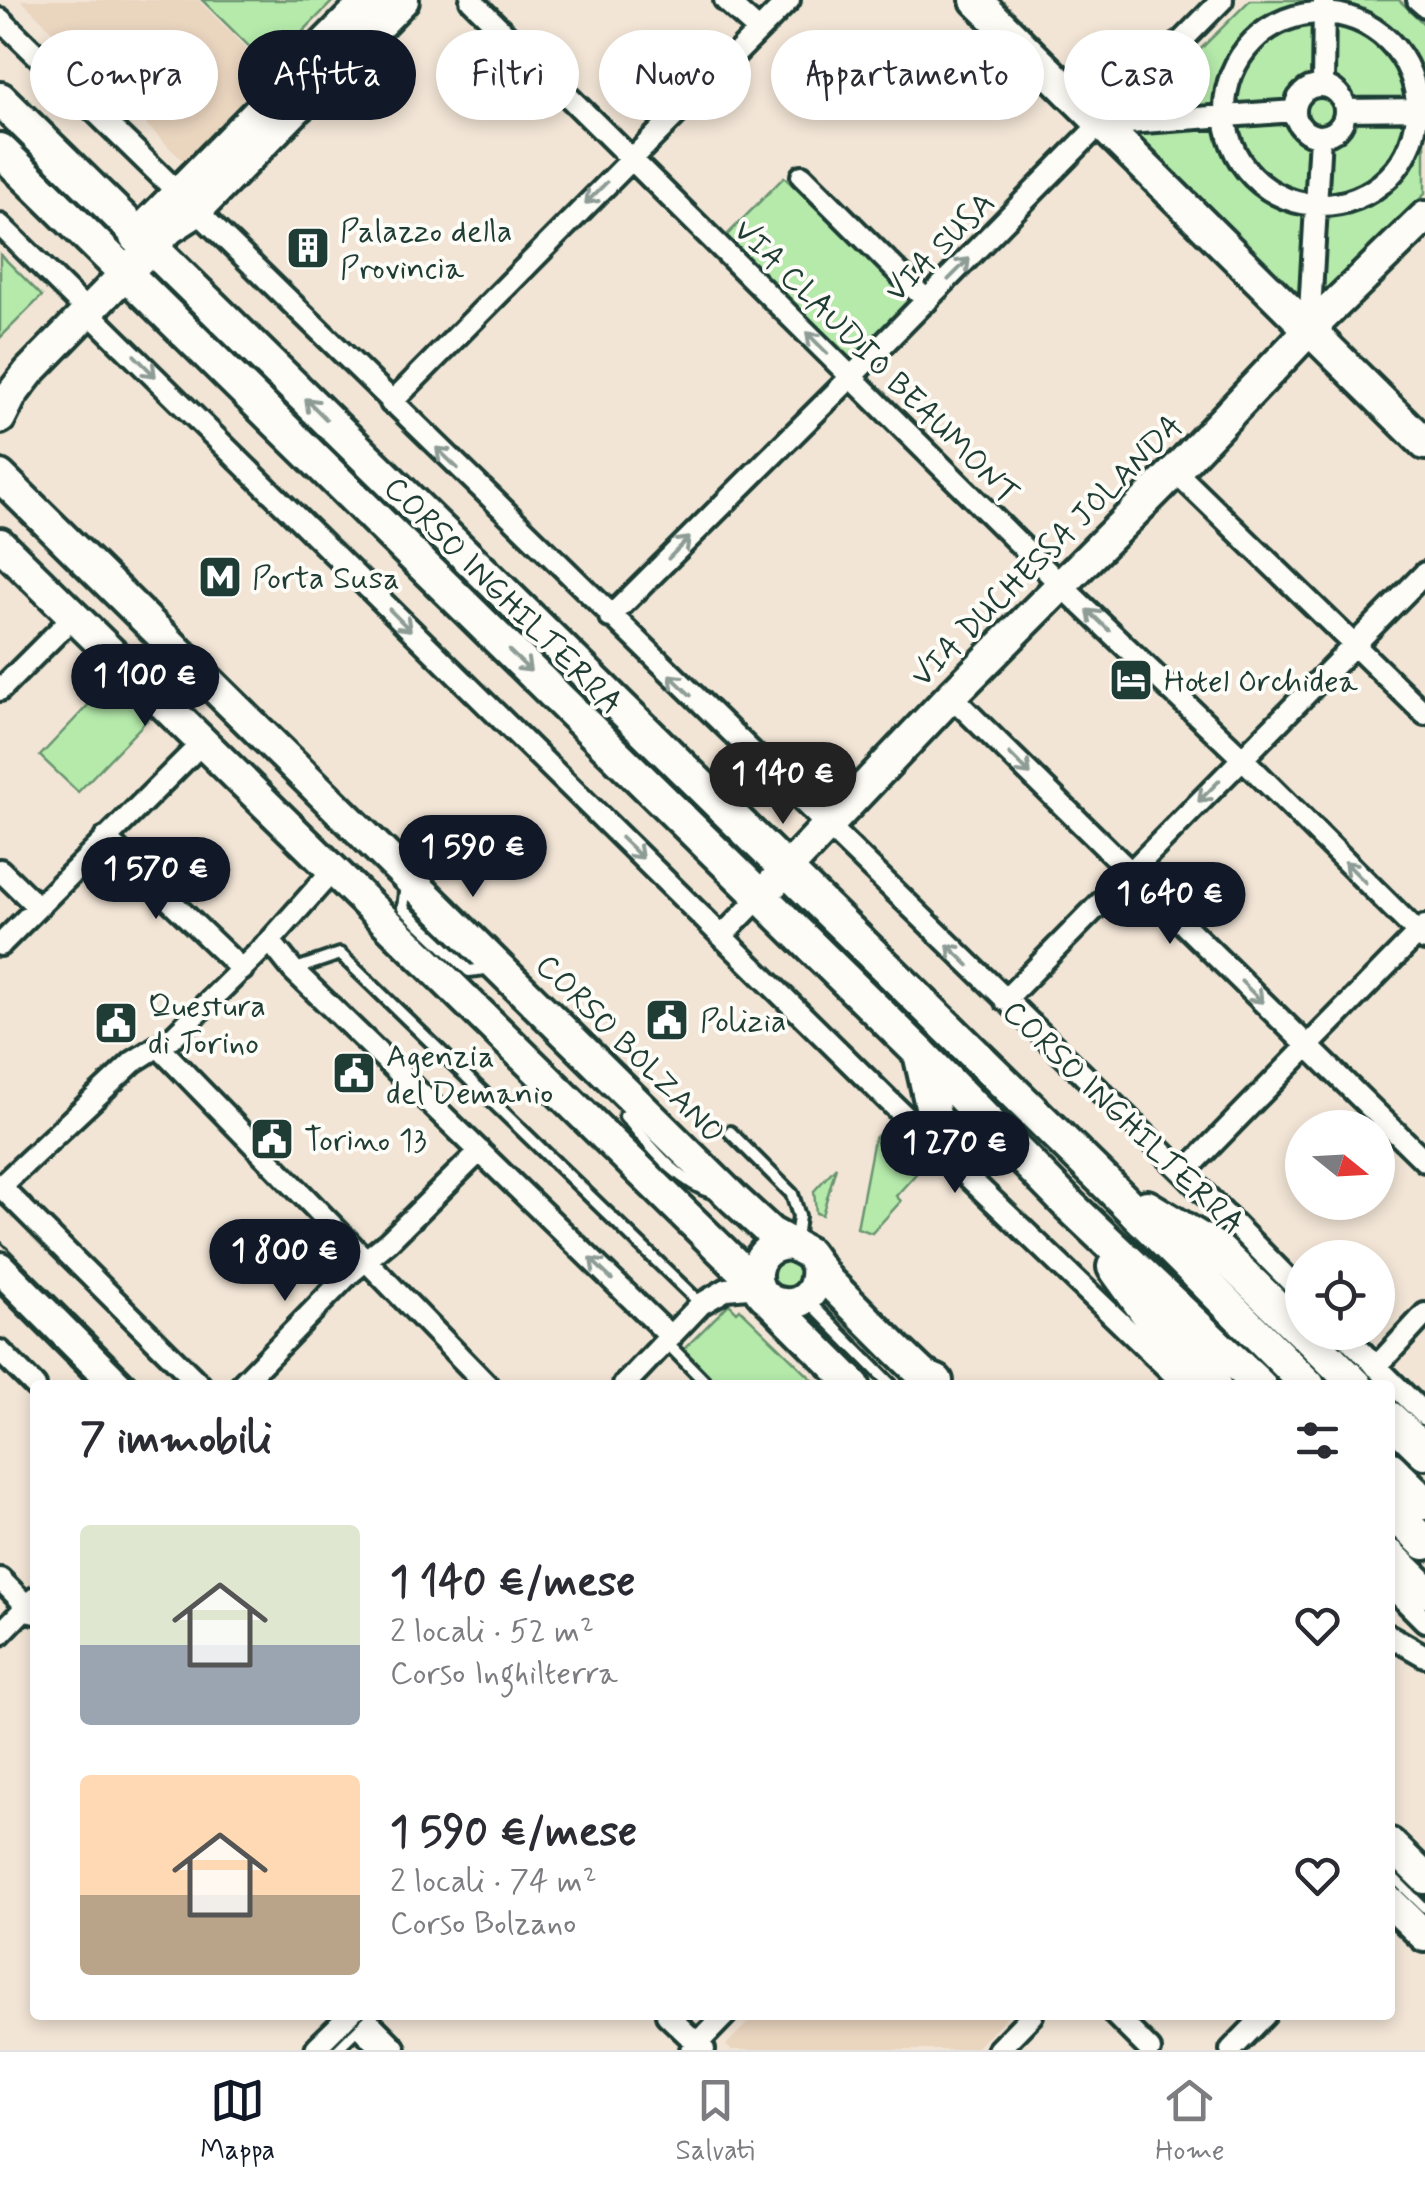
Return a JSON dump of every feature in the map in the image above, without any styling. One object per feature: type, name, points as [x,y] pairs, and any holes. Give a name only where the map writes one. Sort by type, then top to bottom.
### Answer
[{"type":"main road","name":"CORSO INGHILTERRA","points":[[0,99],[1303,1380]]},
{"type":"main road","name":"CORSO INGHILTERRA","points":[[0,150],[1070,1206],[1253,1380]]},
{"type":"main road","points":[[920,1054],[942,1150]]},
{"type":"main road","points":[[1104,1181],[1218,1250],[1285,1315]]},
{"type":"main road","points":[[1070,1206],[1160,1331],[1209,1380]]},
{"type":"main road","points":[[1329,1350],[1366,1376]]},
{"type":"main road","points":[[1395,1423],[1425,1452]]},
{"type":"main road","points":[[1395,1473],[1425,1503]]},
{"type":"main road","points":[[1395,1515],[1425,1544]]},
{"type":"main road","points":[[1395,1561],[1425,1590]]},
{"type":"street","points":[[186,203],[368,0]]},
{"type":"street","points":[[0,379],[403,0]]},
{"type":"street","name":"VIA CLAUDIO BEAUMONT","points":[[471,0],[1061,585],[1423,933]]},
{"type":"street","points":[[725,0],[758,30]]},
{"type":"street","points":[[390,403],[788,0]]},
{"type":"street","points":[[976,0],[1425,444]]},
{"type":"street","name":"VIA SUSA","points":[[610,617],[852,378],[1222,0]]},
{"type":"street","points":[[1418,0],[1425,6]]},
{"type":"street","points":[[1323,86],[1324,6]]},
{"type":"street","points":[[1324,6],[1380,32],[1400,53],[1414,80],[1422,110],[1413,140],[1398,168],[1375,190],[1347,203],[1316,206],[1288,201],[1264,188],[1244,168],[1230,144],[1224,116],[1228,84],[1241,55],[1263,31],[1324,6]]},
{"type":"street","name":"CORSO INGHILTERRA","points":[[0,20],[1285,1276]]},
{"type":"street","points":[[1323,86],[1336,91],[1345,110],[1341,125],[1320,136],[1305,132],[1294,110],[1306,89],[1323,86]]},
{"type":"street","points":[[1101,125],[1294,110]]},
{"type":"street","points":[[1345,110],[1422,110]]},
{"type":"street","points":[[1309,330],[1320,136]]},
{"type":"street","points":[[802,176],[927,301]]},
{"type":"street","name":"VIA DUCHESSA JOLANDA","points":[[722,936],[951,696],[1425,217]]},
{"type":"street","points":[[0,225],[75,312],[1180,1380]]},
{"type":"street","points":[[0,418],[18,385],[75,312]]},
{"type":"street","points":[[1175,471],[1425,714]]},
{"type":"street","name":"CORSO BOLZANO","points":[[0,476],[734,1199],[771,1233],[800,1252],[929,1380]]},
{"type":"street","points":[[0,544],[849,1380]]},
{"type":"street","points":[[1004,1000],[1425,572]]},
{"type":"street","points":[[0,690],[73,617]]},
{"type":"street","points":[[951,696],[1425,1161]]},
{"type":"street","points":[[0,945],[202,743]]},
{"type":"street","points":[[195,1380],[0,1187],[133,1062],[174,1036],[270,941],[365,836]]},
{"type":"street","points":[[105,838],[242,970]]},
{"type":"street","points":[[0,870],[38,907]]},
{"type":"street","points":[[1184,1173],[1423,933]]},
{"type":"street","points":[[270,941],[293,970],[480,1150],[668,1340]]},
{"type":"street","points":[[158,1046],[482,1380]]},
{"type":"street","points":[[245,1380],[480,1150]]},
{"type":"street","points":[[629,1380],[702,1304],[727,1289],[762,1292],[783,1305],[806,1298],[816,1284],[800,1252],[771,1248],[762,1256],[757,1268],[762,1292]]},
{"type":"street","points":[[0,1268],[112,1380]]},
{"type":"street","points":[[1352,1350],[1366,1376],[1425,1314]]},
{"type":"street","points":[[0,1351],[30,1381]]},
{"type":"street","points":[[1395,1395],[1425,1415]]},
{"type":"street","points":[[0,1579],[30,1604]]},
{"type":"street","points":[[1395,1591],[1425,1621]]},
{"type":"street","points":[[0,1634],[30,1608]]},
{"type":"street","points":[[1395,1643],[1425,1656]]},
{"type":"street","points":[[1395,1849],[1413,1868]]},
{"type":"street","points":[[1395,1907],[1425,1936]]},
{"type":"street","points":[[295,2050],[325,2020]]},
{"type":"street","points":[[321,2050],[351,2020]]},
{"type":"street","points":[[361,2020],[390,2050]]},
{"type":"street","points":[[672,2020],[697,2048],[721,2020]]},
{"type":"street","points":[[998,2050],[1027,2020]]},
{"type":"street","points":[[1120,2020],[1150,2050]]},
{"type":"street","points":[[1231,2050],[1260,2020]]},
{"type":"lane","points":[[293,970],[340,954],[702,1304]]},
{"type":"lane","points":[[625,1116],[659,1156],[688,1182],[734,1199]]},
{"type":"lane","points":[[730,1132],[792,1194],[799,1216],[800,1252]]},
{"type":"lane","points":[[806,1298],[887,1380]]},
{"type":"lane","points":[[668,1340],[704,1380]]},
{"type":"lane","points":[[1413,1868],[1425,1907]]},
{"type":"shaded area","points":[[21,0],[198,0],[238,39],[238,105],[184,162],[142,120],[218,120],[218,30],[51,30]]},
{"type":"shaded area","points":[[750,2020],[1003,2020],[974,2050],[731,2050],[726,2045]]},
{"type":"green space","points":[[202,0],[334,0],[304,30],[238,30],[238,35]]},
{"type":"green space","points":[[1250,0],[1399,0],[1425,25],[1425,194],[1310,306],[1126,123],[1210,120],[1210,40]]},
{"type":"green space","points":[[784,177],[910,298],[851,359],[725,237]]},
{"type":"green space","points":[[0,254],[42,296],[0,338]]},
{"type":"green space","points":[[112,680],[150,717],[78,792],[40,756]]},
{"type":"green space","points":[[883,1130],[922,1167],[896,1196],[901,1201],[872,1233],[857,1228],[874,1139]]},
{"type":"green space","points":[[836,1167],[822,1215],[816,1213],[814,1191]]},
{"type":"green space","points":[[783,1255],[799,1265],[800,1282],[792,1291],[775,1292],[767,1265]]},
{"type":"green space","points":[[729,1304],[737,1312],[740,1309],[813,1380],[707,1380],[680,1353]]},
{"type":"tram line","points":[[0,1241],[139,1380]]},
{"type":"tram line","points":[[0,1296],[84,1380]]},
{"type":"tram line","points":[[1395,1871],[1425,1901]]},
{"type":"tram line","points":[[329,2050],[359,2020]]},
{"type":"place","name":"Palazzo della Provincia","points":[[308,248]]},
{"type":"place","name":"Porta Susa","points":[[220,577]]},
{"type":"place","name":"Hotel Orchidea","points":[[1131,680]]},
{"type":"place","name":"Polizia","points":[[667,1020]]},
{"type":"place","name":"Questura di Torino","points":[[116,1023]]},
{"type":"place","name":"Agenzia del Demanio","points":[[354,1073]]},
{"type":"place","name":"Torino 13","points":[[272,1139]]}]
